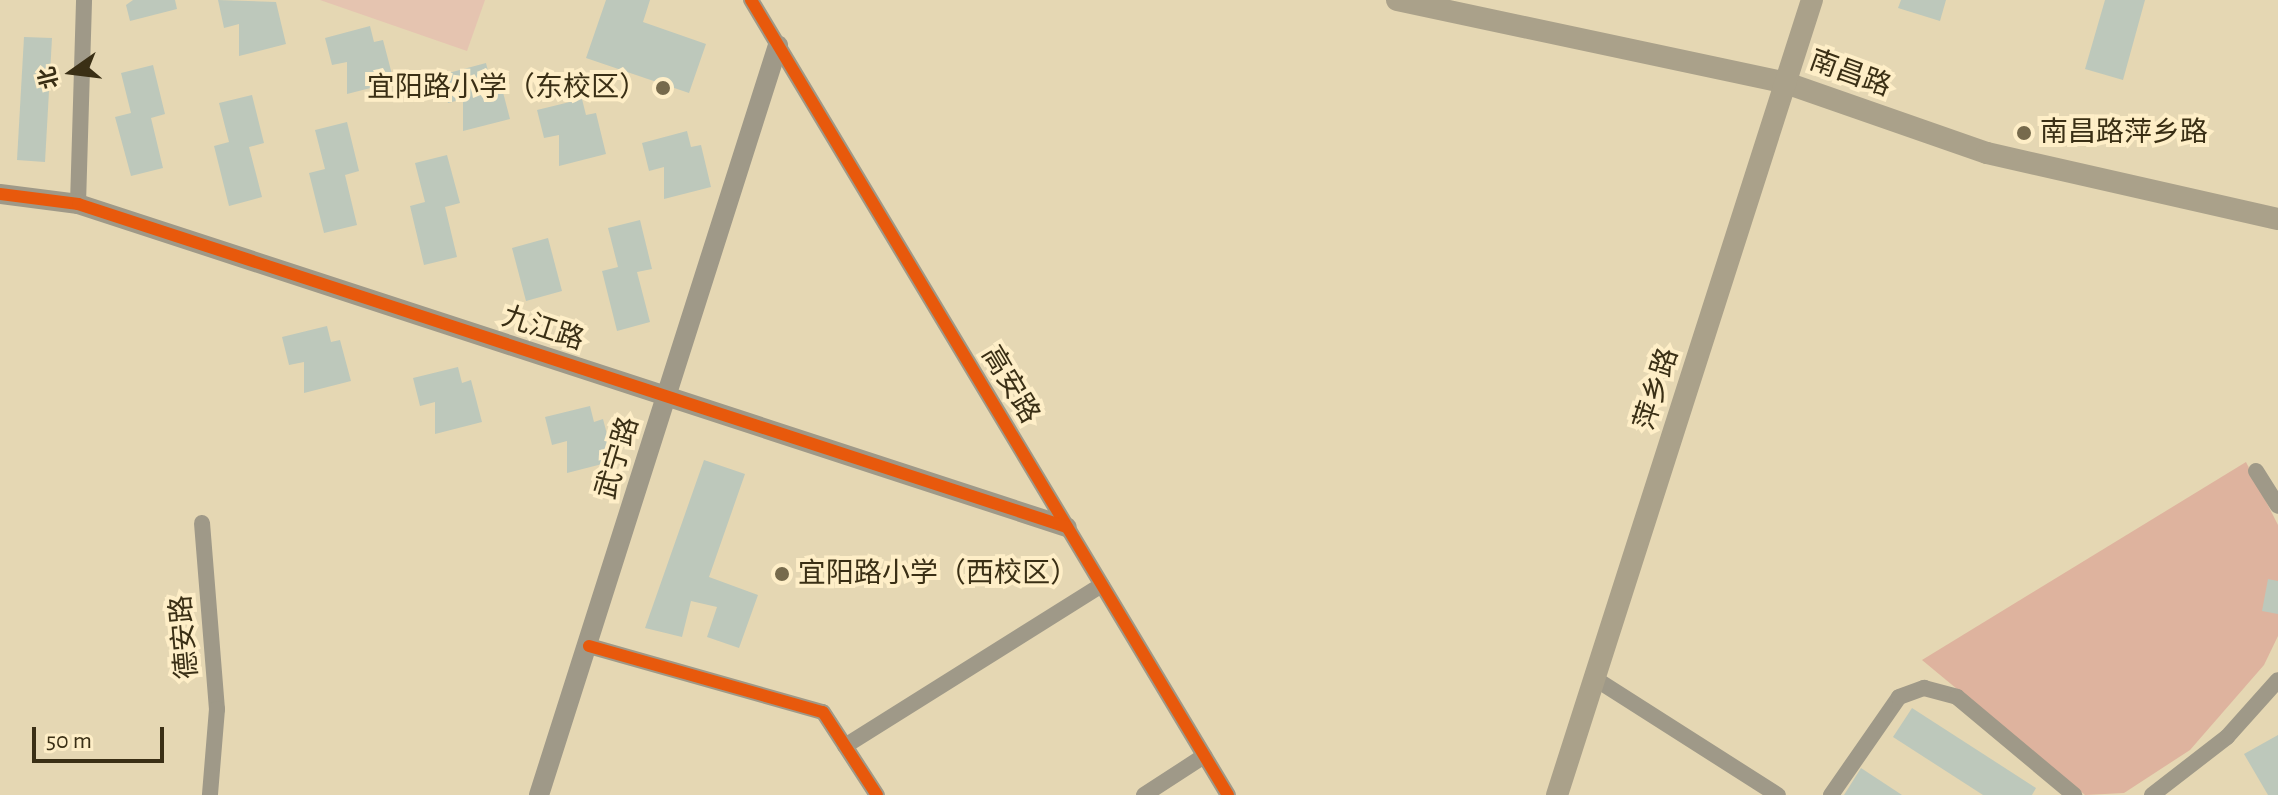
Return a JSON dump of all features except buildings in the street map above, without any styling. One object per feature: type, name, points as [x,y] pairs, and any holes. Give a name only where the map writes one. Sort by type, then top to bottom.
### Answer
[{"type":"main road","name":"南昌路","points":[[1397,0],[1786,83],[1987,153],[2278,219]]},
{"type":"main road","name":"萍乡路","points":[[1557,795],[1812,0]]},
{"type":"street","points":[[78,204],[84,0]]},
{"type":"street","name":"高安路","points":[[751,0],[1228,795]]},
{"type":"street","name":"武宁路","points":[[539,795],[778,45]]},
{"type":"street","name":"九江路","points":[[0,194],[78,204],[1067,527]]},
{"type":"street","points":[[2256,471],[2278,506]]},
{"type":"street","name":"德安路","points":[[202,523],[217,709],[210,795]]},
{"type":"street","points":[[845,746],[1102,585]]},
{"type":"street","points":[[589,646],[823,712],[877,795]]},
{"type":"street","points":[[1594,678],[1778,795]]},
{"type":"street","points":[[2152,795],[2227,737],[2278,680]]},
{"type":"street","points":[[1831,795],[1899,697],[1924,688],[1957,697],[2074,795]]},
{"type":"street","points":[[1144,795],[1204,756]]},
{"type":"shaded area","points":[[320,0],[485,0],[467,51]]},
{"type":"shaded area","points":[[2246,462],[2278,525],[2278,636],[2264,665],[2190,750],[2124,793],[2085,795],[1922,660]]},
{"type":"cycle path","points":[[751,0],[1228,795]]},
{"type":"cycle path","points":[[0,194],[78,204],[1067,527]]},
{"type":"cycle path","points":[[589,646],[823,712],[877,795]]},
{"type":"place","name":"宜阳路小学（东校区）","points":[[663,88]]},
{"type":"place","name":"南昌路萍乡路","points":[[2024,133]]},
{"type":"place","name":"宜阳路小学（西校区）","points":[[782,574]]}]
